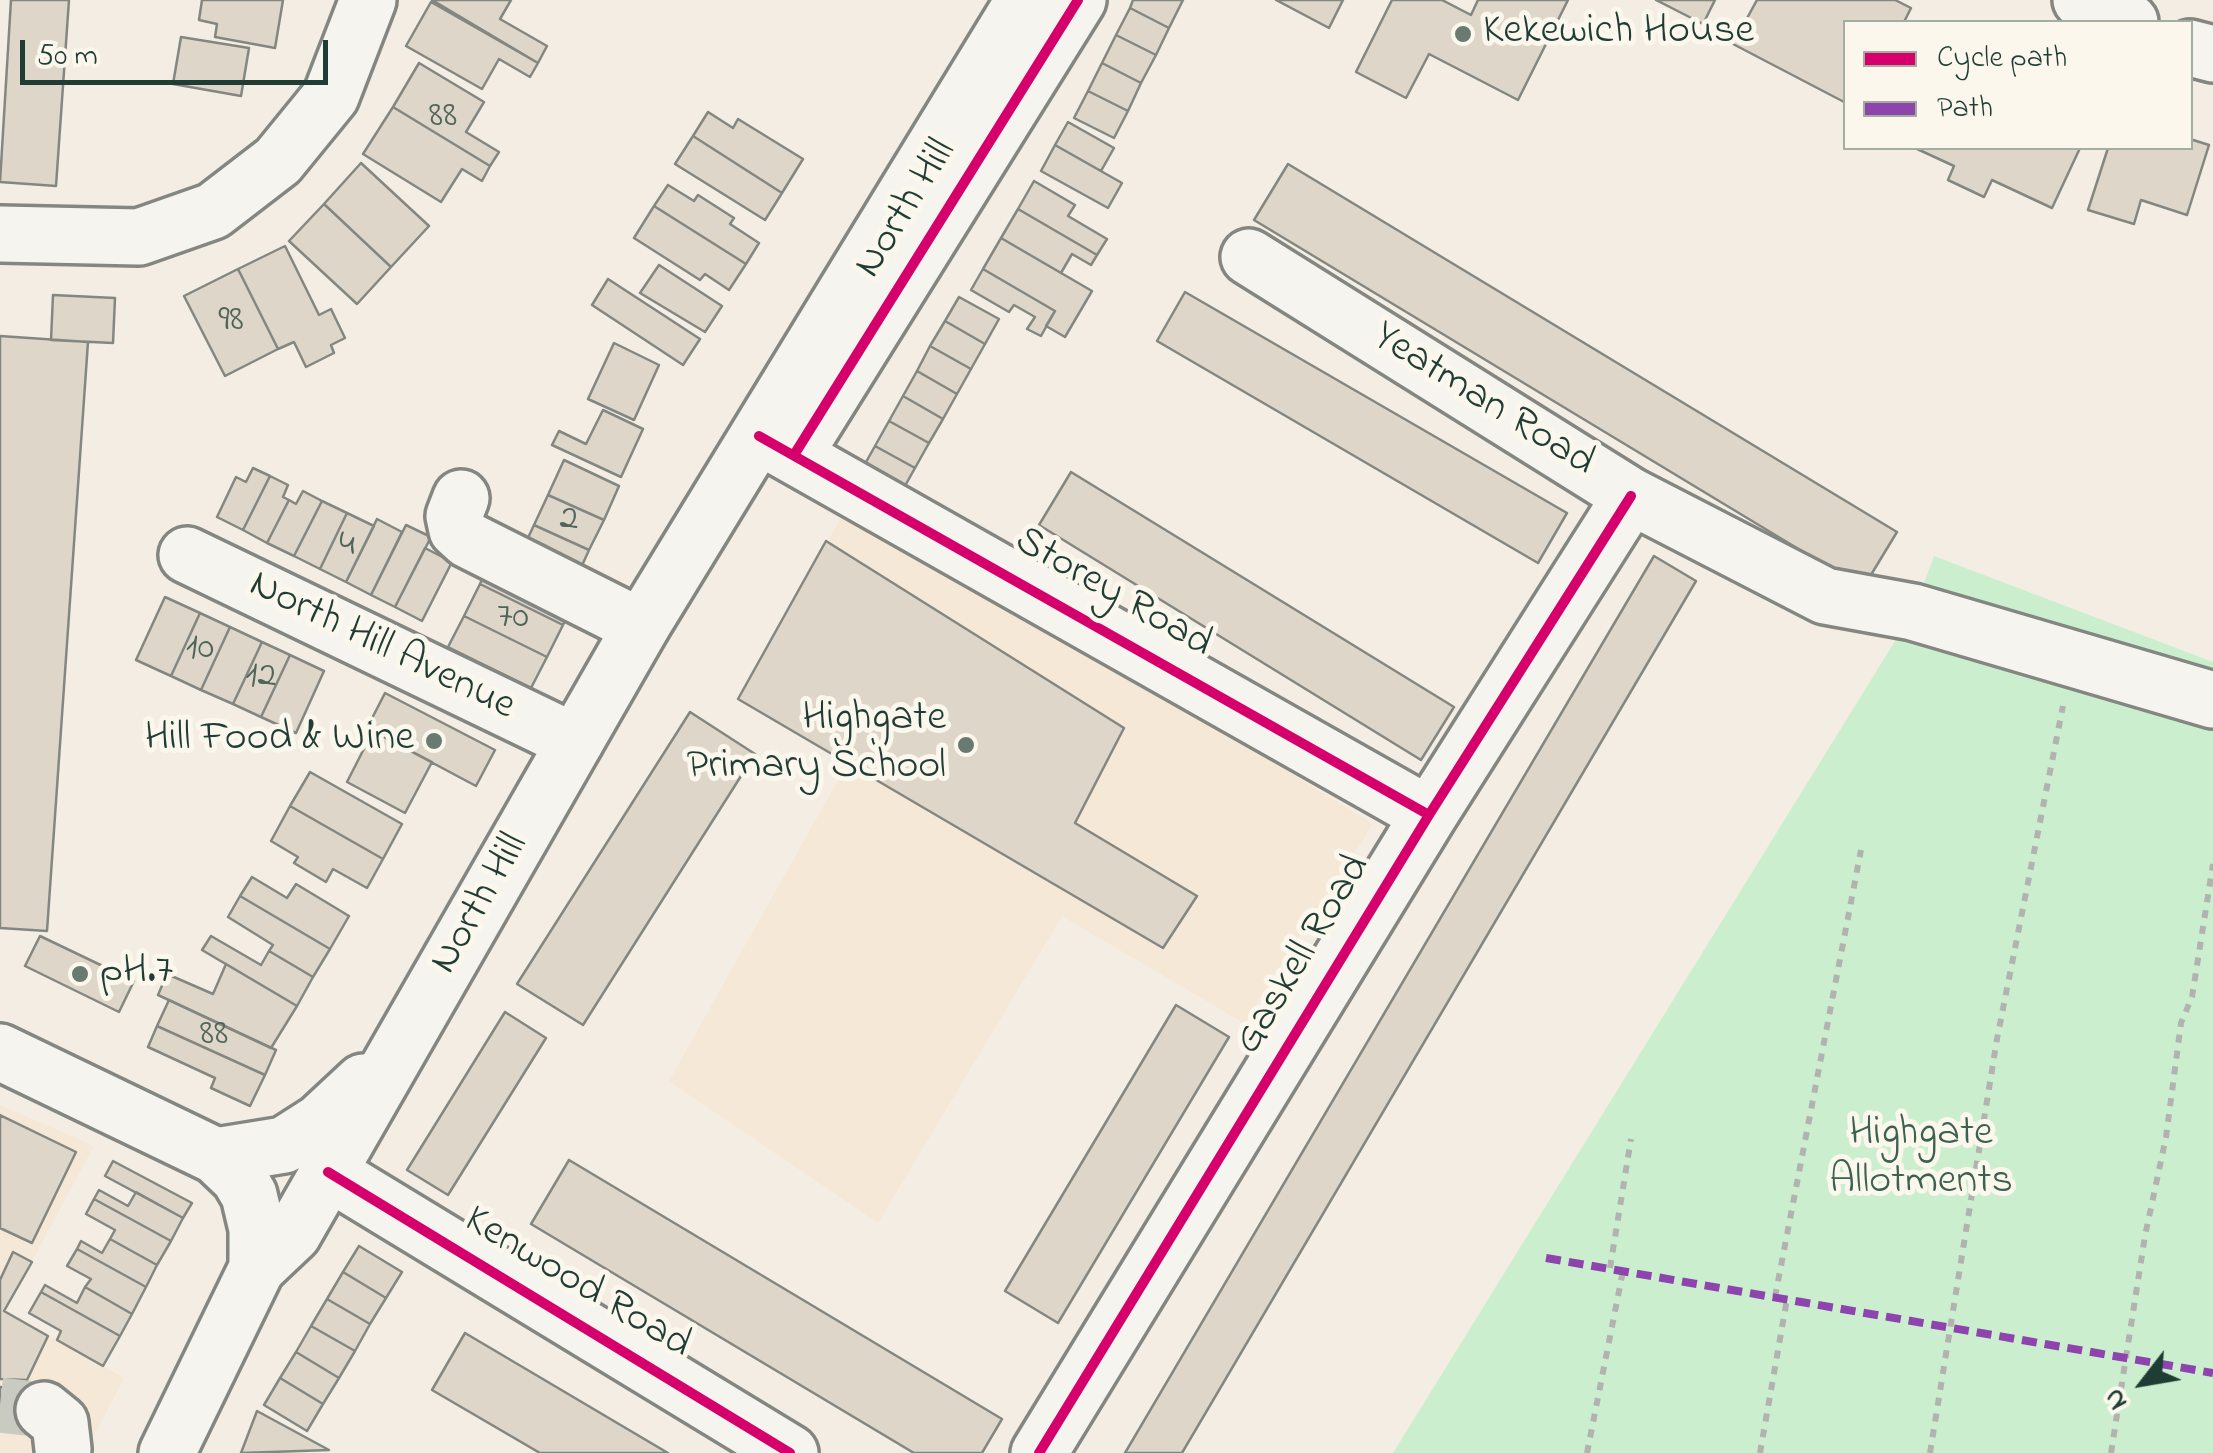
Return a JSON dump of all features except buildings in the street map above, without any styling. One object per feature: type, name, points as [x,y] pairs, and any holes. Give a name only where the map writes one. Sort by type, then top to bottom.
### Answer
[{"type":"main road","points":[[0,234],[139,237],[214,211],[278,161],[331,96],[368,0]]},
{"type":"main road","name":"North Hill","points":[[777,445],[1024,0]]},
{"type":"main road","name":"North Hill","points":[[167,1453],[257,1268],[293,1234],[306,1159],[405,1042],[641,627],[777,445],[1078,0]]},
{"type":"main road","points":[[2081,0],[2126,20]]},
{"type":"main road","name":"Yeatman Road","points":[[1249,257],[1631,496],[1825,596],[1913,612],[2213,700]]},
{"type":"main road","name":"Storey Road","points":[[777,445],[1429,815]]},
{"type":"main road","name":"Gaskell Road","points":[[1039,1453],[1429,815],[1631,496]]},
{"type":"main road","points":[[461,498],[454,516],[457,530],[468,540],[641,627]]},
{"type":"main road","name":"North Hill Avenue","points":[[187,555],[575,742]]},
{"type":"main road","points":[[0,1052],[216,1156],[239,1178],[248,1195],[257,1229],[257,1268]]},
{"type":"main road","points":[[216,1156],[306,1159]]},
{"type":"main road","name":"Kenwood Road","points":[[306,1159],[790,1453]]},
{"type":"path","points":[[1930,1453],[1997,1039],[2073,657]]},
{"type":"path","points":[[1776,1297],[1861,850]]},
{"type":"path","points":[[2111,1453],[2145,1236],[2166,1138],[2181,1023],[2192,997],[2213,864]]},
{"type":"path","points":[[1610,1268],[1631,1139]]},
{"type":"path","points":[[1587,1453],[1623,1271]]},
{"type":"path","points":[[1760,1453],[1787,1299]]},
{"type":"shaded area","name":"Highgate Primary School","points":[[850,502],[1373,824],[1244,1023],[1062,916],[878,1223],[669,1081],[847,764],[738,699]]},
{"type":"shaded area","points":[[0,1105],[94,1146],[5,1311],[124,1378],[85,1453],[0,1453]]},
{"type":"green space","name":"Highgate Allotments","points":[[1934,556],[2213,662],[2213,1453],[1393,1453],[1913,612]]},
{"type":"tunnel","points":[[0,1405],[44,1410]]},
{"type":"marked path","points":[[1546,1258],[2213,1373]]},
{"type":"cycle path","points":[[794,455],[1078,0]]},
{"type":"cycle path","points":[[759,436],[1429,815]]},
{"type":"cycle path","points":[[1039,1453],[1429,815],[1631,496]]},
{"type":"cycle path","points":[[328,1172],[790,1453]]},
{"type":"place","name":"Kekewich House","points":[[1463,34]]},
{"type":"place","name":"Hill Food & Wine","points":[[434,741]]},
{"type":"place","name":"Highgate Primary School","points":[[966,745]]},
{"type":"place","name":"pH.7","points":[[80,974]]}]
